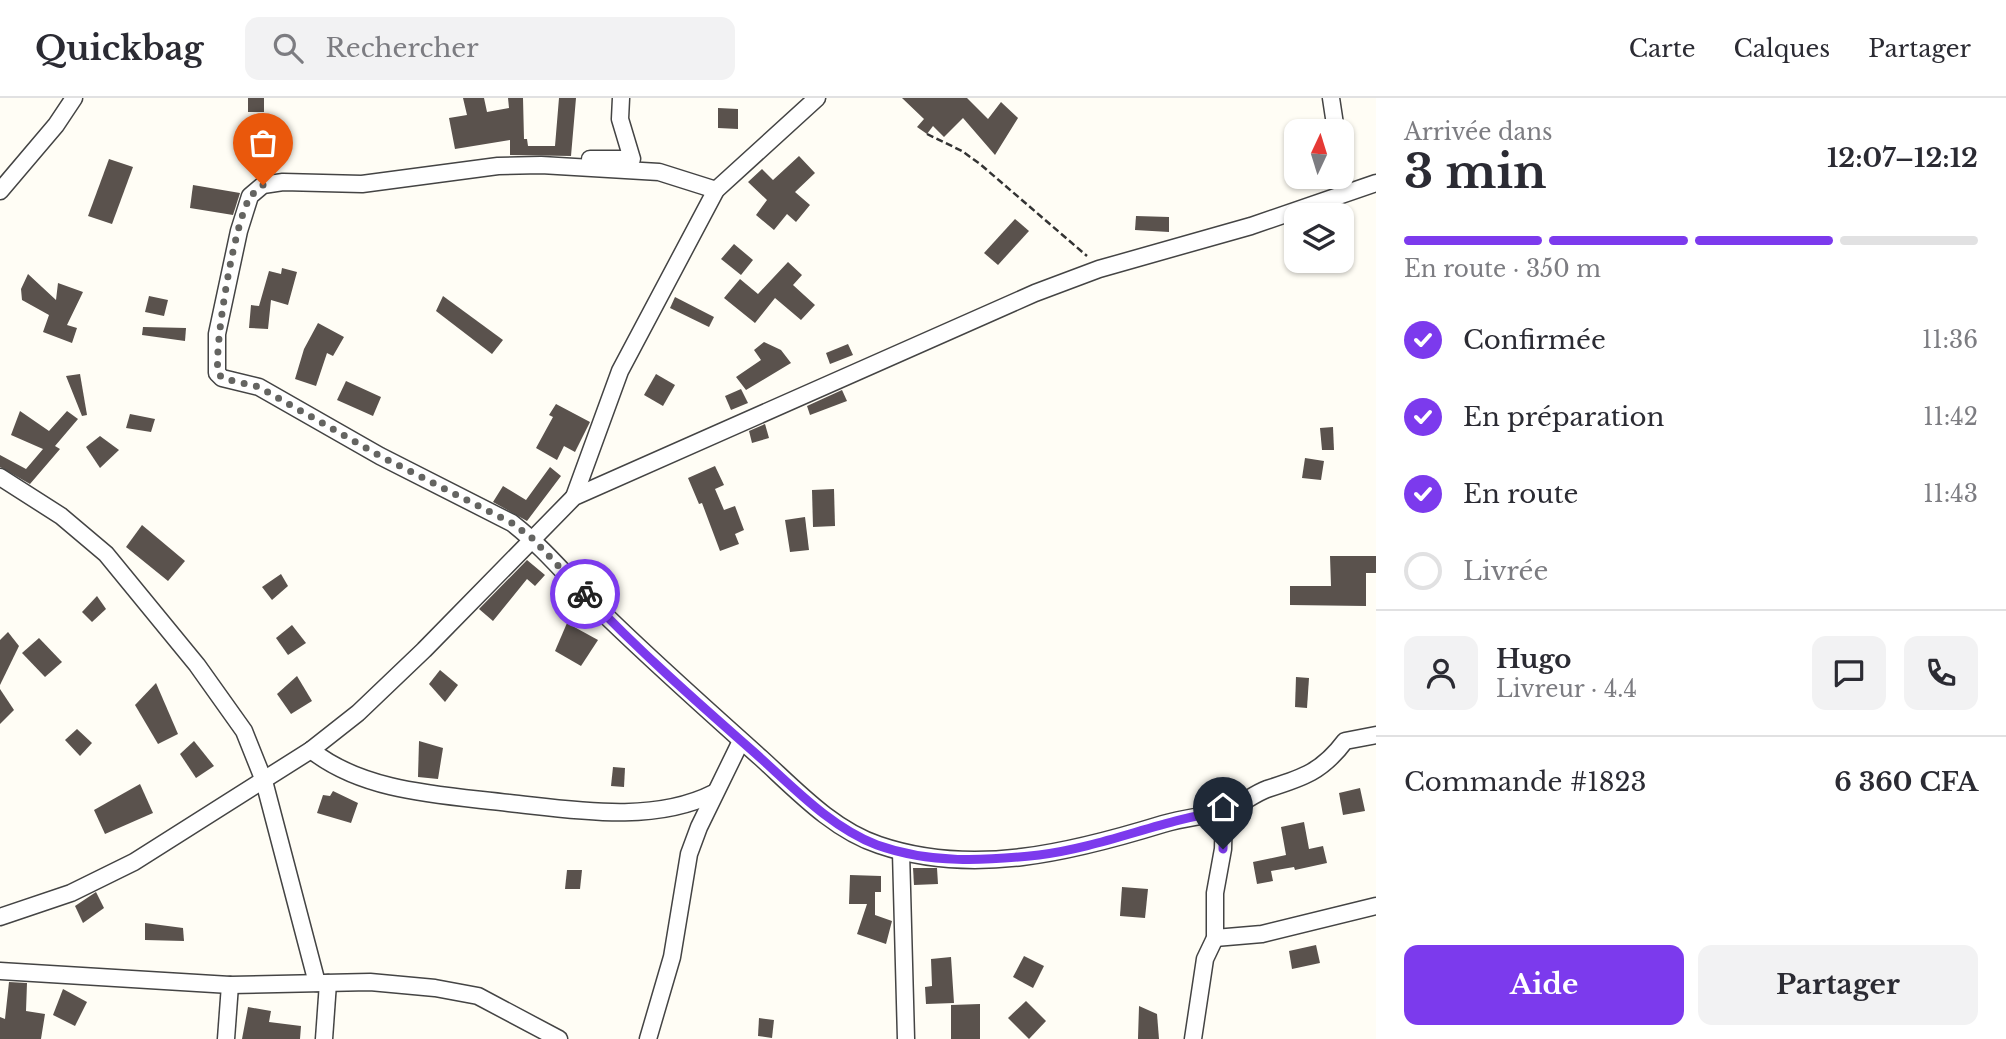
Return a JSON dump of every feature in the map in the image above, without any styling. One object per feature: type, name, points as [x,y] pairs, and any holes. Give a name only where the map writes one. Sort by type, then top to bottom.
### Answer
[{"type":"street","points":[[592,168],[590,159],[632,159],[620,119],[621,98]]},
{"type":"street","points":[[574,497],[621,371],[716,190],[817,98]]},
{"type":"street","points":[[1331,98],[1334,119]]},
{"type":"street","points":[[0,191],[57,125],[71,99]]},
{"type":"street","points":[[716,190],[659,173],[498,166],[362,184],[283,182],[263,185],[250,197],[243,219],[217,334],[216,363],[222,378],[259,387],[380,456],[512,523],[532,538],[597,607],[741,741],[848,832],[901,852],[946,860],[1042,855],[1098,845],[1190,816],[1224,811],[1251,800],[1265,790],[1286,786],[1328,764],[1345,741],[1376,735]]},
{"type":"street","points":[[0,917],[71,893],[134,862],[311,750],[358,713],[424,650],[574,497],[901,355],[953,327],[1099,269],[1251,226],[1376,183]]},
{"type":"street","points":[[1343,189],[1344,194]]},
{"type":"street","points":[[0,478],[61,516],[106,554],[222,698],[250,740],[323,983],[324,1039]]},
{"type":"street","points":[[648,1039],[672,957],[689,854],[714,793],[741,741]]},
{"type":"street","points":[[311,750],[326,761],[404,789],[580,811],[662,808],[714,793]]},
{"type":"street","points":[[1193,1039],[1205,959],[1215,938],[1215,892],[1223,849],[1224,811]]},
{"type":"street","points":[[901,852],[906,1039]]},
{"type":"street","points":[[1215,938],[1262,934],[1376,906]]},
{"type":"street","points":[[0,971],[230,985],[377,983],[468,994],[499,1005],[559,1039]]},
{"type":"street","points":[[226,1039],[230,985]]},
{"type":"path","points":[[927,134],[962,151],[980,164],[1099,269]]},
{"type":"building","points":[[248,98],[264,98],[264,112],[248,112]]},
{"type":"building","points":[[463,98],[484,98],[487,112],[509,108],[508,98],[523,98],[524,139],[527,139],[528,146],[555,146],[559,98],[576,98],[571,156],[510,155],[510,140],[455,149],[449,118],[467,115]]},
{"type":"building","points":[[902,98],[967,98],[988,119],[1001,102],[1018,118],[995,155],[963,118],[944,137],[933,126],[927,134],[917,127],[924,119]]},
{"type":"building","points":[[718,108],[738,109],[738,129],[718,128]]},
{"type":"building","points":[[799,156],[815,173],[795,192],[810,205],[796,222],[787,214],[774,230],[756,215],[767,200],[748,182],[762,169],[773,180]]},
{"type":"building","points":[[109,159],[133,167],[112,224],[88,216]]},
{"type":"building","points":[[193,185],[240,193],[233,215],[190,208]]},
{"type":"building","points":[[1136,216],[1169,217],[1169,232],[1135,230]]},
{"type":"building","points":[[1015,219],[1029,231],[998,265],[984,253]]},
{"type":"building","points":[[734,244],[753,260],[741,275],[721,259]]},
{"type":"building","points":[[788,262],[802,275],[793,285],[815,305],[801,320],[775,298],[755,323],[724,298],[740,279],[758,294]]},
{"type":"building","points":[[282,268],[297,272],[288,305],[271,300],[268,329],[249,328],[251,305],[259,306],[269,271],[281,274]]},
{"type":"building","points":[[28,274],[56,300],[58,283],[83,292],[67,325],[77,328],[72,343],[43,332],[49,315],[22,300],[21,289]]},
{"type":"building","points":[[149,296],[168,300],[164,316],[145,312]]},
{"type":"building","points":[[443,296],[503,340],[492,354],[436,311]]},
{"type":"building","points":[[675,297],[714,317],[709,327],[670,308]]},
{"type":"building","points":[[318,323],[344,337],[333,356],[327,353],[316,386],[295,379],[304,349]]},
{"type":"building","points":[[143,327],[186,328],[185,341],[142,335]]},
{"type":"building","points":[[764,342],[781,350],[791,363],[746,390],[736,377],[761,360],[754,350]]},
{"type":"building","points":[[848,344],[853,355],[830,364],[826,353]]},
{"type":"building","points":[[80,374],[87,415],[82,416],[66,376]]},
{"type":"building","points":[[656,374],[675,385],[663,406],[644,395]]},
{"type":"building","points":[[346,381],[381,397],[373,416],[337,400]]},
{"type":"building","points":[[741,389],[748,403],[731,410],[725,396]]},
{"type":"building","points":[[842,390],[847,401],[810,415],[807,406]]},
{"type":"building","points":[[556,404],[590,422],[575,452],[564,446],[557,460],[536,448],[553,417],[549,415]]},
{"type":"building","points":[[20,411],[49,431],[67,411],[78,419],[55,446],[60,449],[30,484],[0,467],[0,455],[26,469],[43,449],[11,435]]},
{"type":"building","points":[[130,414],[155,419],[151,432],[126,428]]},
{"type":"building","points":[[765,424],[769,438],[752,443],[749,431]]},
{"type":"building","points":[[1333,427],[1334,450],[1322,450],[1320,428]]},
{"type":"building","points":[[100,436],[119,450],[100,468],[86,447]]},
{"type":"building","points":[[1305,458],[1324,461],[1321,480],[1302,478]]},
{"type":"building","points":[[715,466],[724,485],[715,489],[724,510],[735,506],[744,530],[735,534],[739,544],[720,551],[702,503],[699,504],[688,478]]},
{"type":"building","points":[[550,467],[561,476],[527,521],[493,502],[503,486],[526,500]]},
{"type":"building","points":[[834,489],[835,526],[813,527],[812,490]]},
{"type":"building","points":[[805,517],[809,550],[790,552],[785,520]]},
{"type":"building","points":[[142,525],[185,561],[168,581],[126,547]]},
{"type":"building","points":[[1330,556],[1376,556],[1376,573],[1366,573],[1366,606],[1290,605],[1290,586],[1331,586]]},
{"type":"building","points":[[527,560],[545,575],[535,586],[527,579],[493,621],[479,609]]},
{"type":"building","points":[[281,574],[288,586],[272,600],[262,587]]},
{"type":"building","points":[[97,596],[106,609],[92,622],[82,612]]},
{"type":"building","points":[[567,623],[598,640],[581,666],[555,651]]},
{"type":"building","points":[[292,625],[306,643],[288,655],[276,638]]},
{"type":"building","points":[[8,632],[19,646],[0,685],[0,640]]},
{"type":"building","points":[[39,638],[62,662],[45,677],[22,653]]},
{"type":"building","points":[[440,670],[458,685],[445,702],[429,684]]},
{"type":"building","points":[[297,676],[312,701],[291,714],[277,694]]},
{"type":"building","points":[[1296,677],[1309,678],[1307,708],[1295,707]]},
{"type":"building","points":[[156,683],[178,734],[158,744],[135,705]]},
{"type":"building","points":[[0,689],[14,710],[0,724]]},
{"type":"building","points":[[77,729],[92,743],[80,756],[65,740]]},
{"type":"building","points":[[194,741],[214,766],[196,778],[180,754]]},
{"type":"building","points":[[419,741],[443,748],[438,779],[418,777]]},
{"type":"building","points":[[613,767],[625,768],[624,787],[611,786]]},
{"type":"building","points":[[140,784],[153,813],[105,834],[94,810]]},
{"type":"building","points":[[1360,788],[1365,811],[1343,815],[1339,793]]},
{"type":"building","points":[[333,791],[358,803],[351,823],[317,813],[323,795],[330,796]]},
{"type":"building","points":[[1304,822],[1309,849],[1323,846],[1327,863],[1295,870],[1294,867],[1271,871],[1273,881],[1257,884],[1253,862],[1286,855],[1281,827]]},
{"type":"building","points":[[913,868],[937,868],[938,884],[914,885]]},
{"type":"building","points":[[567,870],[582,870],[580,889],[565,889]]},
{"type":"building","points":[[850,875],[881,876],[881,892],[875,892],[875,915],[892,921],[886,944],[857,934],[867,904],[849,904]]},
{"type":"building","points":[[1122,887],[1148,889],[1145,918],[1120,916]]},
{"type":"building","points":[[96,892],[104,908],[83,923],[75,906]]},
{"type":"building","points":[[145,923],[183,928],[184,941],[145,940]]},
{"type":"building","points":[[1316,945],[1320,963],[1292,969],[1289,951]]},
{"type":"building","points":[[1024,956],[1044,966],[1033,988],[1013,977]]},
{"type":"building","points":[[951,957],[954,1003],[926,1004],[925,987],[932,986],[931,959]]},
{"type":"building","points":[[9,982],[27,983],[26,1011],[45,1014],[41,1039],[0,1039],[0,1017],[5,1019]]},
{"type":"building","points":[[63,989],[87,1002],[75,1026],[53,1015]]},
{"type":"building","points":[[1026,1001],[1046,1021],[1029,1039],[1008,1018]]},
{"type":"building","points":[[980,1004],[980,1039],[951,1039],[951,1005]]},
{"type":"building","points":[[1139,1006],[1157,1014],[1159,1039],[1138,1039]]},
{"type":"building","points":[[248,1007],[271,1011],[269,1022],[301,1026],[300,1039],[242,1039]]},
{"type":"building","points":[[759,1018],[774,1020],[772,1038],[758,1036]]},
{"type":"way so far","points":[[263,185],[250,197],[239,231],[217,334],[218,373],[222,378],[259,387],[380,456],[431,479],[512,523],[532,538],[585,594]]},
{"type":"route","points":[[585,594],[696,701],[802,794],[848,832],[877,845],[946,860],[1042,855],[1098,845],[1190,816],[1224,811],[1223,849]]}]
